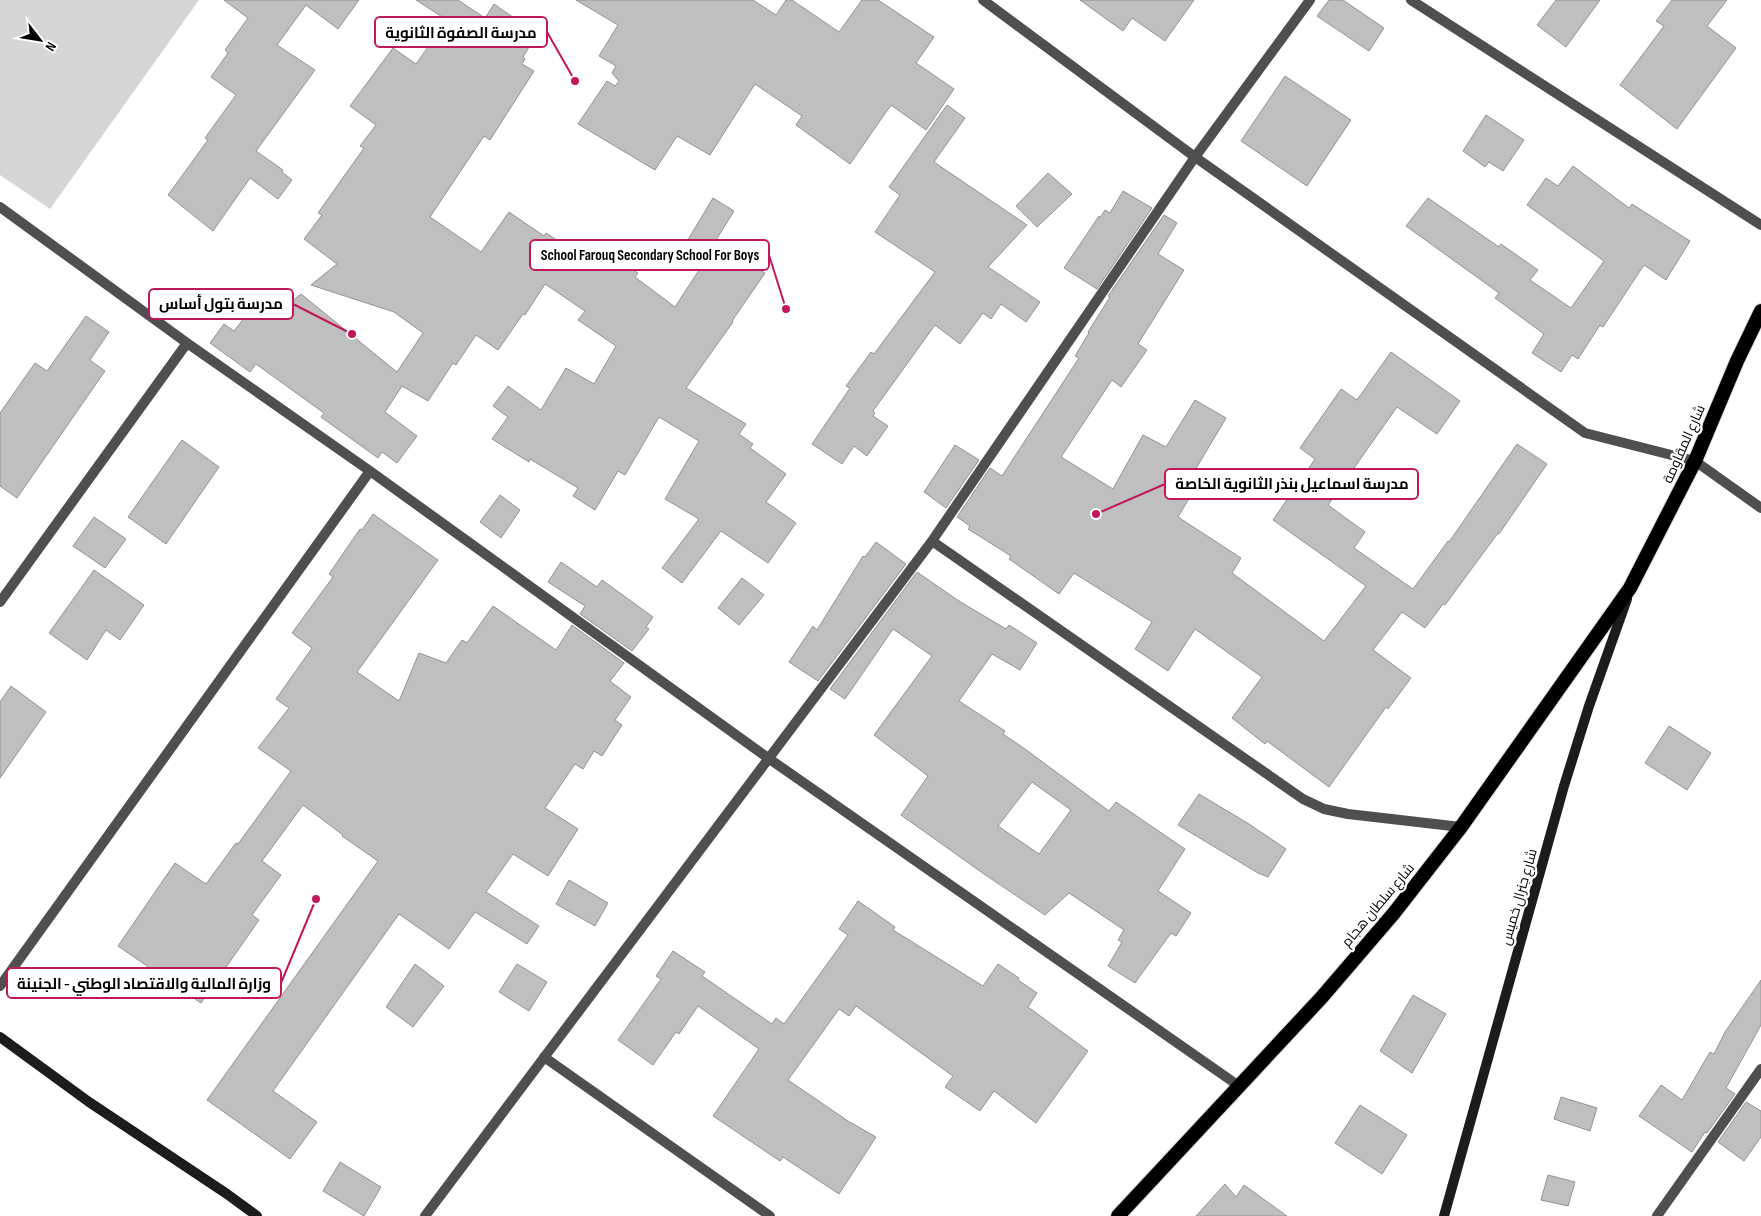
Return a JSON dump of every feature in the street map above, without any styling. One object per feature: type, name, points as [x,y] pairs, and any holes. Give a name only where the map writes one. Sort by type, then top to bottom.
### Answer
[{"type":"highway","name":"شارع المقاومة","points":[[1630,588],[1696,461],[1761,311]]},
{"type":"highway","name":"شارع سلطان هجام","points":[[1118,1216],[1322,997],[1394,913],[1462,827],[1630,588]]},
{"type":"main road","name":"شارع جنرال خميس","points":[[1444,1216],[1588,706],[1630,588]]},
{"type":"main road","points":[[0,1037],[89,1102],[228,1194],[257,1216]]},
{"type":"street","points":[[983,0],[1195,156],[1585,433],[1696,461],[1761,508]]},
{"type":"street","points":[[425,1216],[932,541],[1195,156],[1310,0]]},
{"type":"street","points":[[1410,0],[1761,225]]},
{"type":"street","points":[[0,206],[187,343],[370,470],[768,758],[1239,1086]]},
{"type":"street","points":[[0,602],[187,343]]},
{"type":"street","points":[[0,986],[370,470]]},
{"type":"street","points":[[932,541],[1303,800],[1324,809],[1348,814],[1462,827]]},
{"type":"street","points":[[544,1057],[770,1216]]},
{"type":"street","points":[[1658,1216],[1761,1069]]},
{"type":"shaded area","points":[[0,0],[199,0],[50,209],[0,175]]},
{"type":"building","points":[[224,0],[359,0],[338,29],[306,5],[277,45],[315,70],[256,151],[283,170],[282,172],[292,180],[278,199],[250,178],[213,231],[168,195],[208,140],[205,138],[236,95],[211,77],[228,53],[225,50],[248,18]]},
{"type":"building","points":[[416,0],[458,0],[485,18],[494,4],[537,34],[523,57],[525,59],[522,64],[534,71],[490,140],[484,136],[430,217],[481,252],[509,212],[544,236],[546,233],[600,268],[609,254],[638,273],[635,277],[675,307],[716,244],[765,273],[686,388],[746,424],[739,434],[753,444],[750,448],[786,474],[766,502],[796,523],[768,563],[721,531],[682,583],[662,568],[699,519],[665,499],[699,441],[659,417],[625,475],[618,471],[595,510],[573,496],[578,488],[530,459],[529,462],[492,439],[508,417],[493,406],[508,386],[541,410],[566,368],[594,384],[616,346],[578,320],[585,311],[545,284],[525,315],[523,314],[498,350],[476,335],[456,365],[453,363],[428,401],[402,386],[385,412],[417,436],[397,463],[382,452],[378,458],[321,417],[324,413],[256,364],[250,372],[210,343],[224,324],[234,331],[258,300],[276,314],[301,294],[397,372],[423,333],[394,312],[311,285],[337,264],[304,239],[322,215],[318,213],[364,148],[360,146],[376,125],[350,106],[393,48],[416,64],[447,20]]},
{"type":"building","points":[[576,0],[753,0],[776,15],[786,0],[792,0],[839,32],[862,0],[878,0],[934,37],[916,63],[954,89],[926,130],[891,105],[850,164],[796,125],[802,116],[755,84],[710,155],[677,136],[655,170],[578,124],[607,81],[615,86],[619,81],[612,73],[616,66],[599,56],[618,25]]},
{"type":"building","points":[[1080,0],[1194,0],[1165,41],[1132,18],[1123,31]]},
{"type":"building","points":[[1329,0],[1343,0],[1384,28],[1369,51],[1317,16]]},
{"type":"building","points":[[1556,0],[1600,0],[1566,47],[1537,25]]},
{"type":"building","points":[[1672,0],[1727,0],[1707,26],[1736,48],[1677,129],[1620,85],[1664,26],[1656,21]]},
{"type":"building","points":[[1285,76],[1351,120],[1307,186],[1241,141]]},
{"type":"building","points":[[947,105],[965,118],[934,162],[1027,225],[988,267],[1040,302],[1026,322],[1001,304],[991,319],[983,313],[960,344],[935,325],[873,411],[875,413],[873,416],[888,426],[867,456],[854,446],[842,464],[812,444],[850,388],[846,386],[871,352],[874,354],[935,272],[875,232],[900,195],[889,187]]},
{"type":"building","points":[[1486,115],[1524,140],[1503,171],[1489,162],[1485,167],[1463,151]]},
{"type":"building","points":[[1573,166],[1629,208],[1632,204],[1690,241],[1666,280],[1644,265],[1603,327],[1600,325],[1578,359],[1572,355],[1561,372],[1532,353],[1544,334],[1495,298],[1499,293],[1406,226],[1428,198],[1499,247],[1501,244],[1538,270],[1530,280],[1571,308],[1604,261],[1527,205],[1546,178],[1558,186]]},
{"type":"building","points":[[1048,173],[1072,194],[1037,227],[1016,206]]},
{"type":"building","points":[[1123,191],[1152,208],[1097,289],[1064,268],[1099,216],[1100,218],[1105,210],[1110,213]]},
{"type":"building","points":[[713,198],[734,211],[703,261],[683,248]]},
{"type":"building","points":[[1164,215],[1177,223],[1158,254],[1184,270],[1138,344],[1147,350],[1121,387],[1112,380],[1061,457],[1113,489],[1143,435],[1166,447],[1195,400],[1226,418],[1188,482],[1196,487],[1178,517],[1241,558],[1232,573],[1324,641],[1366,586],[1273,520],[1315,459],[1300,448],[1341,389],[1357,400],[1391,352],[1460,401],[1437,434],[1397,407],[1328,505],[1365,532],[1354,548],[1413,589],[1449,542],[1517,444],[1547,464],[1499,534],[1425,628],[1402,612],[1373,650],[1411,678],[1388,709],[1386,707],[1329,787],[1267,741],[1265,744],[1232,718],[1262,677],[1195,629],[1168,671],[1135,649],[1152,622],[1074,573],[1059,594],[1009,559],[1011,556],[968,529],[970,526],[957,517],[990,468],[1002,476],[1079,358],[1075,356],[1110,297],[1108,296]]},
{"type":"building","points":[[86,316],[109,332],[90,360],[105,371],[17,498],[0,486],[0,413],[35,363],[47,371]]},
{"type":"building","points":[[182,440],[219,467],[166,544],[128,517]]},
{"type":"building","points":[[955,445],[979,460],[946,508],[924,492]]},
{"type":"building","points":[[500,495],[520,510],[501,538],[480,522]]},
{"type":"building","points":[[373,514],[438,560],[357,672],[399,701],[419,653],[446,663],[462,640],[467,643],[493,606],[556,650],[572,625],[624,663],[610,681],[631,697],[615,720],[622,725],[602,756],[594,751],[583,769],[575,764],[545,808],[578,829],[548,876],[513,854],[486,892],[539,926],[527,944],[475,912],[449,949],[399,914],[273,1091],[317,1122],[290,1159],[207,1100],[378,861],[342,836],[303,805],[262,861],[281,875],[252,915],[259,920],[201,1003],[118,946],[175,863],[206,884],[236,843],[238,844],[291,771],[258,748],[289,708],[276,699],[312,648],[292,633],[333,577],[329,574],[360,529],[362,530]]},
{"type":"building","points":[[94,517],[126,539],[105,568],[73,546]]},
{"type":"building","points":[[876,542],[906,564],[818,681],[789,662],[813,626],[817,630],[863,556],[865,557]]},
{"type":"building","points":[[561,562],[597,587],[602,580],[653,617],[646,627],[649,629],[632,651],[580,614],[585,606],[548,582]]},
{"type":"building","points":[[94,570],[144,605],[120,640],[106,630],[87,660],[49,633]]},
{"type":"building","points":[[917,572],[959,601],[1006,629],[1009,625],[1037,643],[1020,670],[992,654],[959,701],[1005,731],[1003,734],[1109,811],[1116,802],[1185,849],[1158,891],[1191,913],[1176,936],[1171,933],[1135,983],[1108,966],[1122,942],[1118,940],[1124,930],[1069,893],[1045,915],[901,815],[928,776],[874,735],[932,656],[893,629],[845,699],[830,689]],"holes":[[[1032,782],[1071,810],[1039,854],[998,826]]]},
{"type":"building","points":[[742,578],[764,595],[739,625],[718,608]]},
{"type":"building","points":[[11,686],[46,712],[0,778],[0,702]]},
{"type":"building","points":[[1669,726],[1711,753],[1687,790],[1645,763]]},
{"type":"building","points":[[1199,794],[1286,849],[1268,877],[1258,873],[1178,825]]},
{"type":"building","points":[[569,880],[608,903],[595,926],[556,904]]},
{"type":"building","points":[[858,901],[895,927],[893,930],[983,986],[998,964],[1037,993],[1028,1007],[1088,1051],[1036,1123],[994,1091],[980,1111],[945,1087],[953,1076],[856,1006],[849,1016],[839,1009],[788,1080],[848,1121],[876,1137],[839,1194],[783,1157],[780,1161],[713,1116],[759,1049],[698,1006],[679,1034],[676,1032],[653,1065],[618,1040],[661,979],[656,976],[673,951],[705,972],[702,976],[772,1024],[776,1018],[784,1024],[848,935],[839,929]]},
{"type":"building","points":[[415,964],[444,986],[413,1027],[386,1007]]},
{"type":"building","points":[[517,964],[547,982],[529,1011],[499,992]]},
{"type":"building","points":[[1761,980],[1761,1025],[1726,1088],[1735,1094],[1692,1152],[1639,1116],[1661,1085],[1682,1100],[1710,1052],[1714,1054],[1725,1032]]},
{"type":"building","points":[[1413,995],[1446,1014],[1412,1073],[1380,1051]]},
{"type":"building","points":[[1561,1097],[1597,1108],[1590,1131],[1554,1119]]},
{"type":"building","points":[[1746,1102],[1761,1111],[1761,1137],[1744,1161],[1718,1142]]},
{"type":"building","points":[[1360,1105],[1407,1135],[1382,1174],[1335,1143]]},
{"type":"building","points":[[340,1162],[381,1187],[364,1216],[323,1191]]},
{"type":"building","points":[[1548,1175],[1575,1182],[1568,1206],[1541,1200]]},
{"type":"building","points":[[1225,1184],[1236,1197],[1244,1185],[1287,1216],[1196,1216]]},
{"type":"place","name":"مدرسة الصفوة الثانوية","points":[[575,81]]},
{"type":"place","name":"School Farouq Secondary School For Boys","points":[[786,309]]},
{"type":"place","name":"مدرسة بتول أساس","points":[[352,334]]},
{"type":"place","name":"مدرسة اسماعيل بنذر الثانوية الخاصة","points":[[1096,514]]},
{"type":"place","name":"وزارة المالية والاقتصاد الوطني - الجنينة","points":[[316,899]]}]
